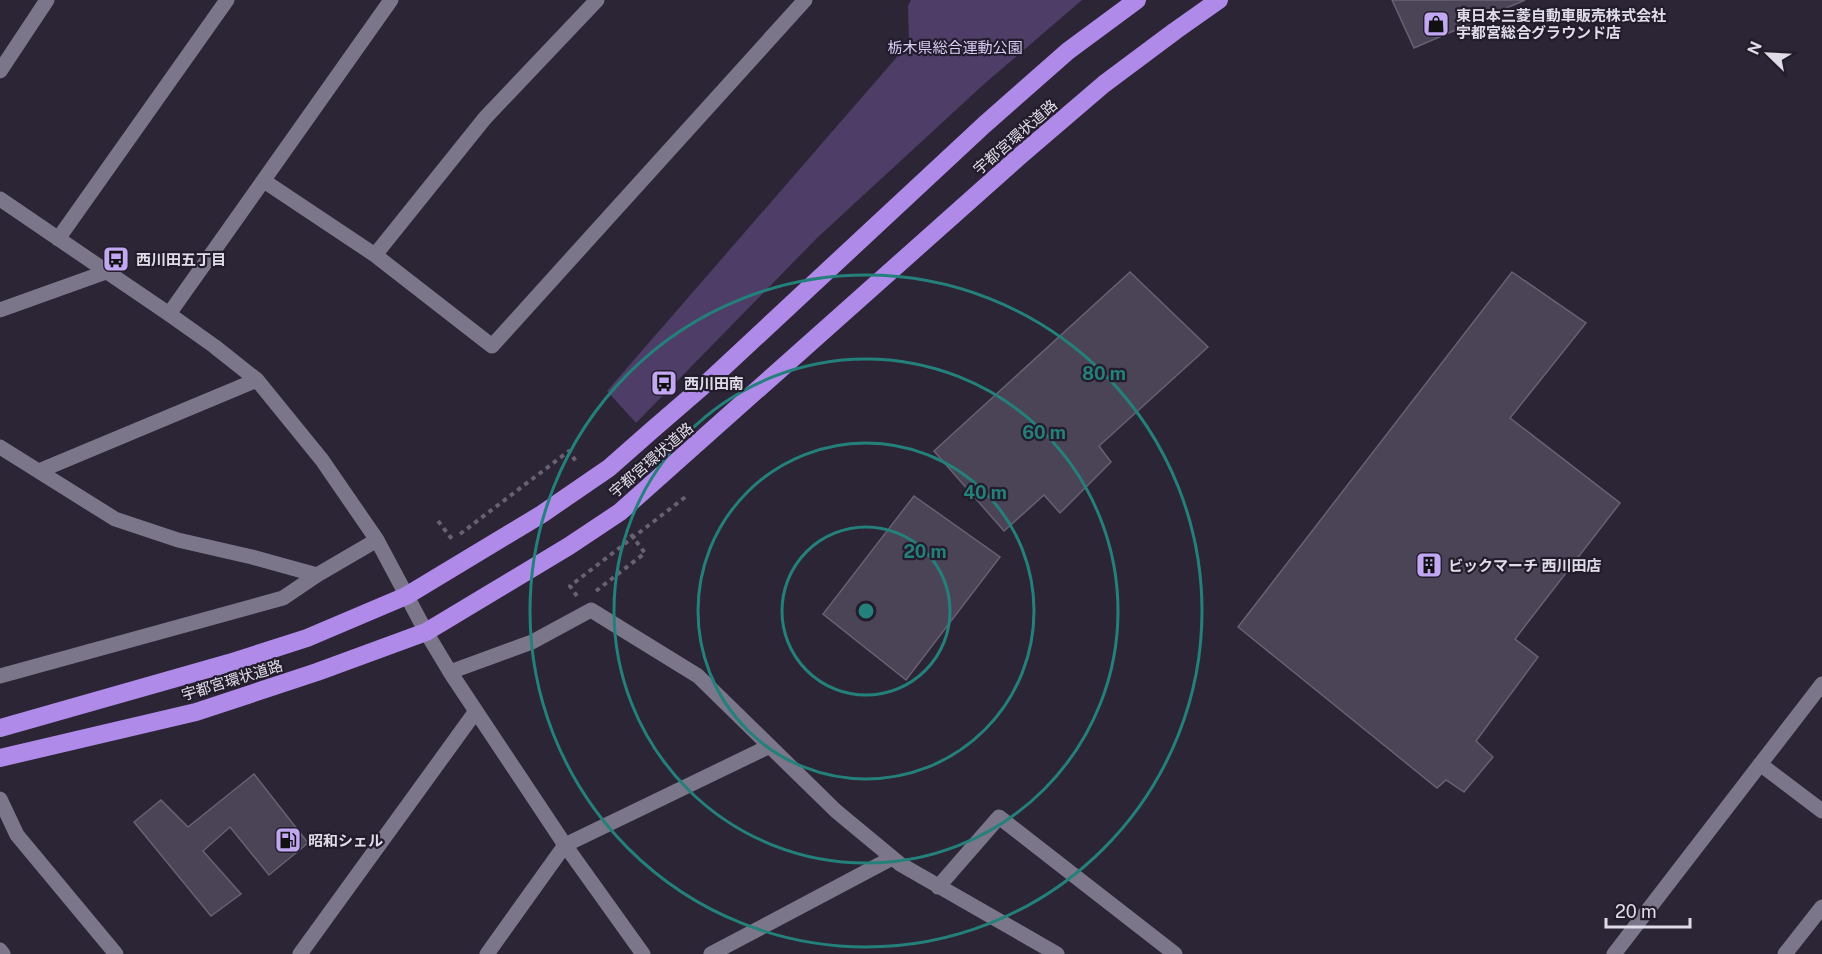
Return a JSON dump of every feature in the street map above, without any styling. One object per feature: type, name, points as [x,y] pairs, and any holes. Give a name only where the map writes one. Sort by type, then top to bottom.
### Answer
[{"type":"highway","name":"宇都宮環状道路","points":[[0,728],[230,663],[307,638],[406,596],[542,514],[609,468],[710,380],[1026,88],[1068,51],[1137,0]]},
{"type":"highway","name":"宇都宮環状道路","points":[[0,758],[196,712],[317,672],[426,632],[569,546],[620,512],[1104,84],[1219,0]]},
{"type":"street","points":[[0,70],[44,5],[28,0]]},
{"type":"street","points":[[58,239],[227,0]]},
{"type":"street","points":[[375,255],[485,118],[597,0]]},
{"type":"street","points":[[264,181],[375,255],[492,346],[805,0]]},
{"type":"street","points":[[169,314],[388,1]]},
{"type":"street","points":[[0,199],[169,314],[257,380],[322,460],[377,540],[450,672],[565,845],[643,954]]},
{"type":"street","points":[[0,310],[106,272]]},
{"type":"street","points":[[39,471],[257,380]]},
{"type":"street","points":[[0,447],[115,519],[178,540],[317,575]]},
{"type":"street","points":[[0,676],[283,598],[377,540]]},
{"type":"street","points":[[450,672],[532,642],[591,610],[698,676],[836,811],[892,858],[1046,952]]},
{"type":"street","points":[[1614,954],[1822,684]]},
{"type":"street","points":[[300,954],[476,711]]},
{"type":"street","points":[[487,954],[565,845],[770,747]]},
{"type":"street","points":[[1760,764],[1822,811]]},
{"type":"street","points":[[0,799],[17,835],[116,954]]},
{"type":"street","points":[[938,887],[999,817],[1175,954]]},
{"type":"street","points":[[711,954],[892,858]]},
{"type":"street","points":[[1785,954],[1822,907]]},
{"type":"street","points":[[0,950],[3,954]]},
{"type":"path","points":[[438,521],[452,539],[569,451]]},
{"type":"path","points":[[581,602],[570,586],[688,495]]},
{"type":"path","points":[[590,595],[645,553]]},
{"type":"green space","name":"栃木県総合運動公園","points":[[911,0],[1082,0],[983,85],[817,238],[636,423],[607,391],[909,43],[908,6]]},
{"type":"building","name":"東日本三菱自動車販売株式会社 宇都宮総合グラウンド店","points":[[1392,0],[1525,0],[1414,48]]},
{"type":"building","points":[[1130,272],[1208,347],[1099,446],[1111,462],[1060,513],[1044,495],[1004,531],[934,451]]},
{"type":"building","name":"ビックマーチ 西川田店","points":[[1512,272],[1586,323],[1510,418],[1620,503],[1515,639],[1538,657],[1476,741],[1493,757],[1464,792],[1446,780],[1437,788],[1238,627]]},
{"type":"building","points":[[914,496],[1000,557],[906,680],[823,614]]},
{"type":"building","points":[[254,774],[308,843],[269,875],[230,827],[203,851],[241,894],[211,916],[134,822],[161,800],[188,827]]},
{"type":"place","name":"東日本三菱自動車販売株式会社 宇都宮総合グラウンド店","points":[[1436,24]]},
{"type":"place","name":"西川田五丁目","points":[[116,259]]},
{"type":"place","name":"西川田南","points":[[664,383]]},
{"type":"place","name":"ビックマーチ 西川田店","points":[[1429,565]]},
{"type":"place","name":"昭和シェル","points":[[288,840]]}]
